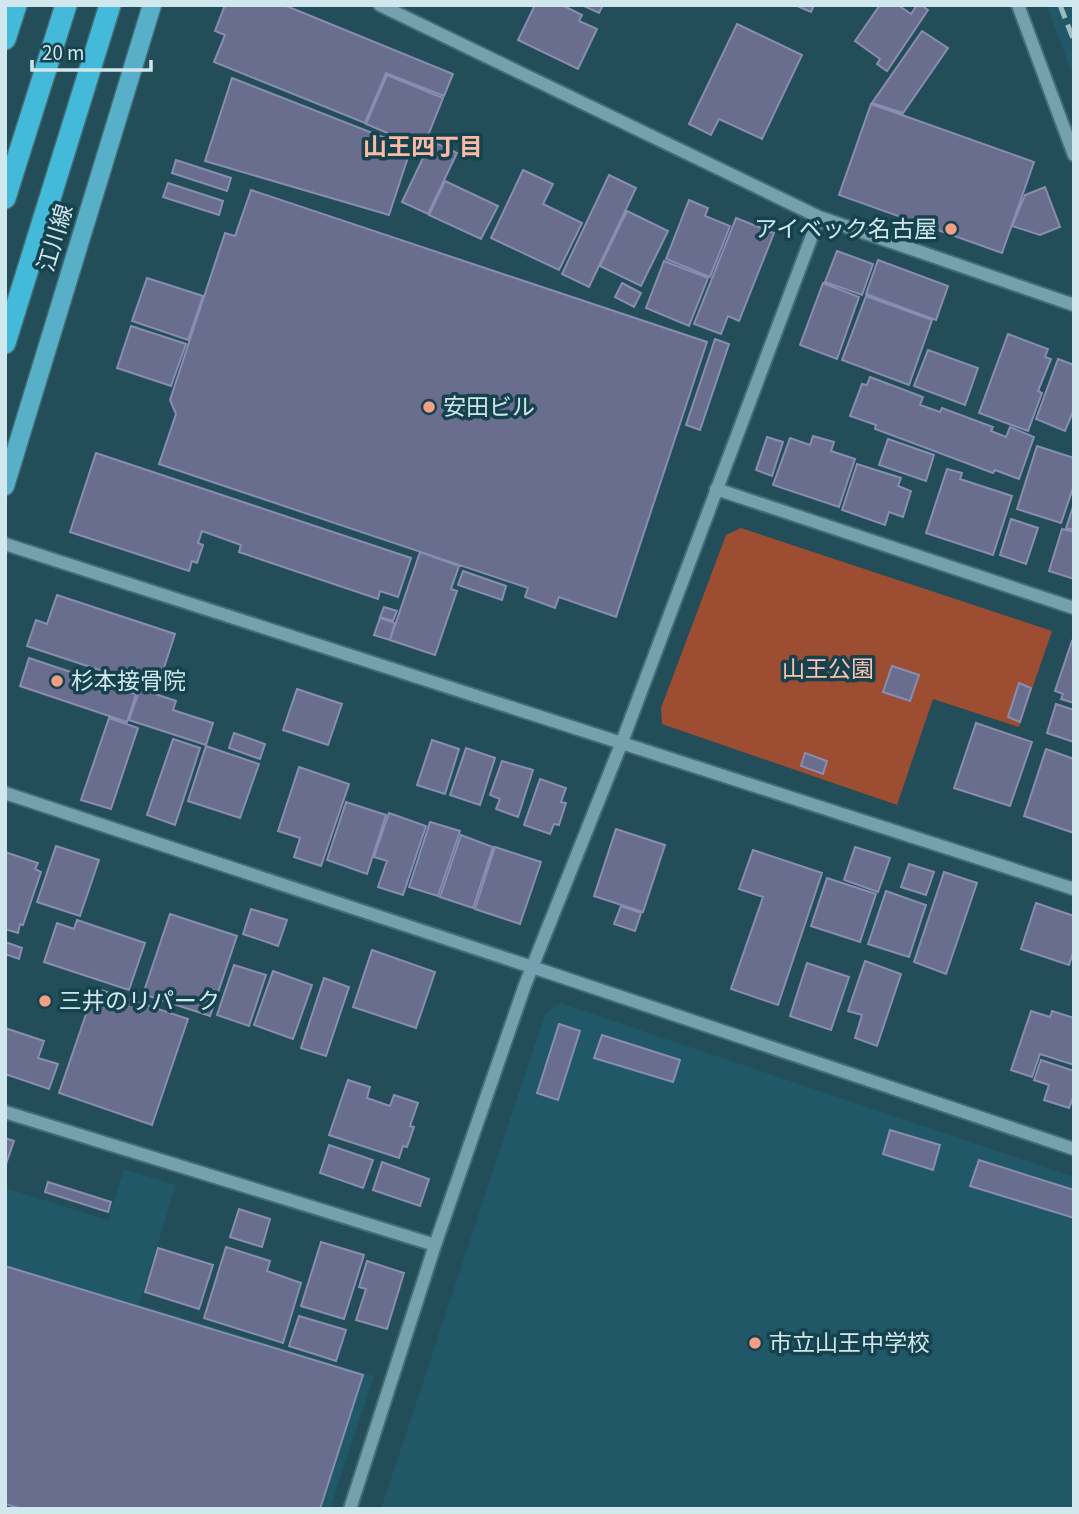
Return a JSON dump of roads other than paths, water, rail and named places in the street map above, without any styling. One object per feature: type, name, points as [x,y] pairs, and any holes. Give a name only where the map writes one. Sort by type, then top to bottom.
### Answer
[{"type":"highway","points":[[5,39],[16,5]]},
{"type":"highway","points":[[5,198],[65,5]]},
{"type":"highway","points":[[5,343],[110,5]]},
{"type":"main road","name":"江川線","points":[[5,486],[152,5]]},
{"type":"street","points":[[380,5],[818,217],[1074,305]]},
{"type":"street","points":[[1018,5],[1074,155]]},
{"type":"street","points":[[350,1509],[435,1245],[532,967],[622,742],[818,217]]},
{"type":"street","points":[[716,489],[1074,608]]},
{"type":"street","points":[[5,544],[1074,889]]},
{"type":"street","points":[[5,793],[1074,1149]]},
{"type":"street","points":[[5,1112],[435,1245]]},
{"type":"railway","points":[[1060,5],[1074,41]]},
{"type":"place","name":"アイベック名古屋","points":[[951,229]]},
{"type":"place","name":"安田ビル","points":[[429,407]]},
{"type":"place","name":"杉本接骨院","points":[[57,681]]},
{"type":"place","name":"三井のリパーク","points":[[45,1001]]},
{"type":"place","name":"市立山王中学校","points":[[755,1343]]},
{"type":"district","name":"山王四丁目","points":[[423,147]]},
{"type":"park label","name":"山王公園","points":[[828,669]]}]
